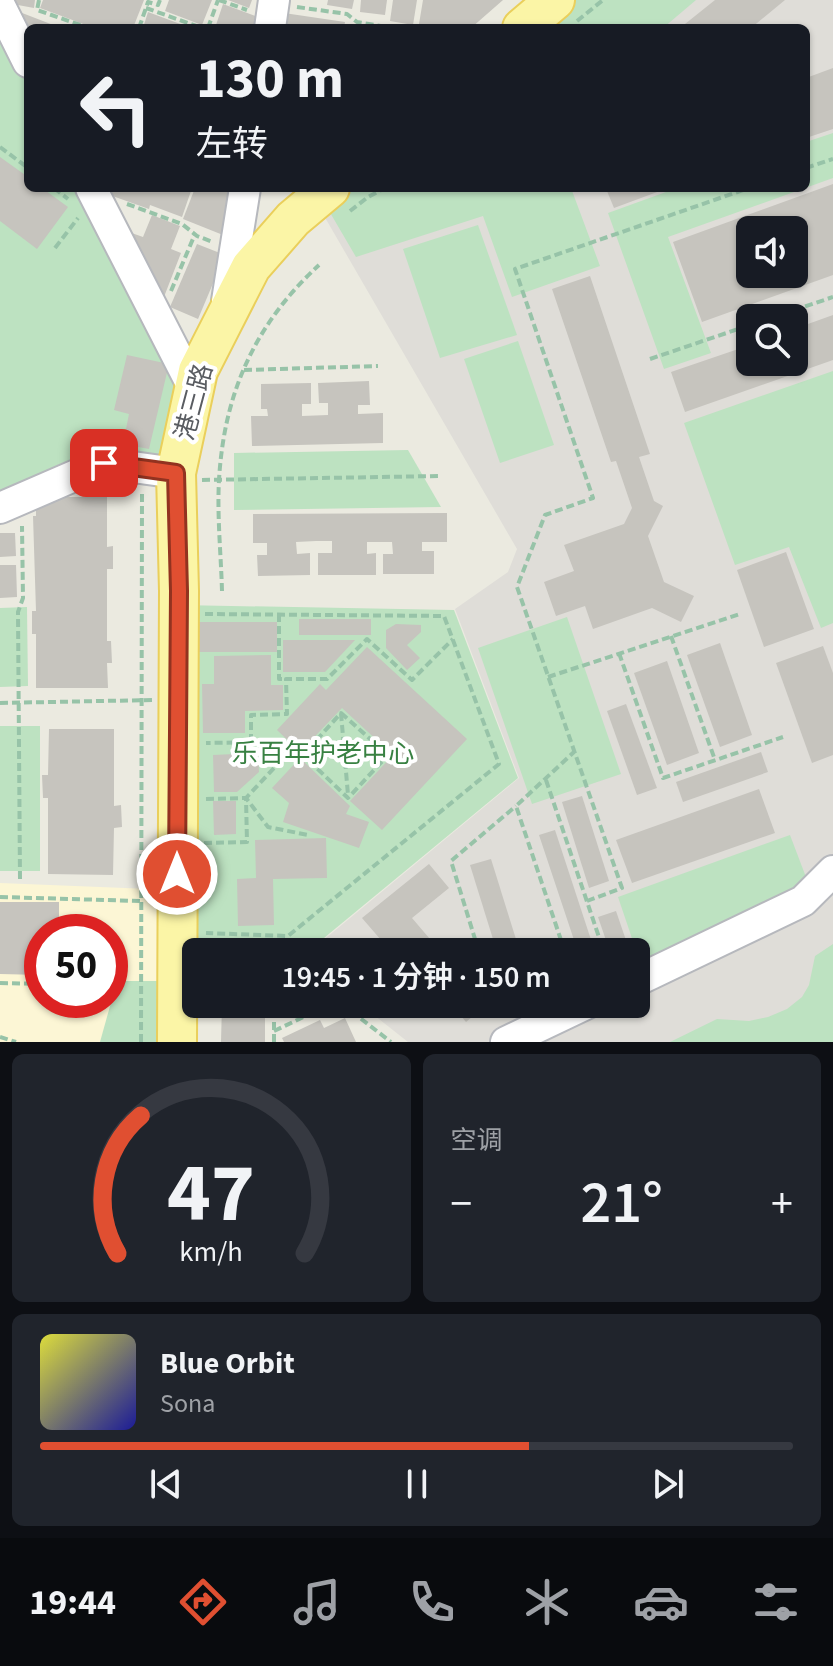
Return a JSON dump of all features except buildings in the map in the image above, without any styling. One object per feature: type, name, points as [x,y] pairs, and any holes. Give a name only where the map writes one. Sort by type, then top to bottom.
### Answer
[{"type":"main road","points":[[527,24],[555,0]]},
{"type":"main road","name":"港三路","points":[[177,1042],[177,932],[160,700],[179,613],[165,474],[198,371],[251,267],[293,219],[337,202]]},
{"type":"lane","points":[[0,6],[24,54]]},
{"type":"lane","points":[[224,320],[244,192]]},
{"type":"lane","points":[[85,198],[159,321],[194,389]]},
{"type":"lane","points":[[11,503],[104,463],[165,474]]},
{"type":"lane","points":[[650,974],[803,901],[833,871]]},
{"type":"lane","points":[[506,1042],[557,1018]]},
{"type":"path","points":[[39,0],[37,10],[77,24]]},
{"type":"path","points":[[140,24],[148,2],[158,5],[160,0]]},
{"type":"path","points":[[207,24],[219,0],[268,17],[272,10],[347,14],[357,22],[369,24]]},
{"type":"path","points":[[573,24],[603,0]]},
{"type":"path","points":[[146,8],[193,24]]},
{"type":"path","points":[[351,24],[352,18]]},
{"type":"path","points":[[0,147],[24,165]]},
{"type":"path","points":[[810,167],[833,159]]},
{"type":"path","points":[[337,202],[368,197],[377,192]]},
{"type":"path","points":[[587,901],[622,888],[517,587],[545,515],[593,498],[515,269],[737,192]]},
{"type":"path","points":[[55,248],[85,198],[182,224],[195,234],[235,251]]},
{"type":"path","points":[[159,321],[195,234]]},
{"type":"path","points":[[222,591],[219,480],[230,406],[248,355],[278,307],[319,265]]},
{"type":"path","points":[[808,305],[833,297]]},
{"type":"path","points":[[650,359],[736,330]]},
{"type":"path","points":[[243,370],[378,366]]},
{"type":"path","points":[[141,1042],[141,901],[160,700],[165,474],[219,480],[440,476]]},
{"type":"path","points":[[11,503],[23,598],[18,612],[20,879]]},
{"type":"path","points":[[177,932],[288,936],[499,764],[444,616],[179,613]]},
{"type":"path","points":[[279,614],[279,679],[327,679],[367,639],[412,680],[453,639]]},
{"type":"path","points":[[548,677],[740,614]]},
{"type":"path","points":[[671,636],[715,760]]},
{"type":"path","points":[[619,653],[663,778],[783,737]]},
{"type":"path","points":[[251,742],[251,715],[287,714],[286,679]]},
{"type":"path","points":[[0,703],[160,700]]},
{"type":"path","points":[[303,755],[341,713]]},
{"type":"path","points":[[341,713],[348,798]]},
{"type":"path","points":[[341,713],[388,755]]},
{"type":"path","points":[[198,743],[273,742],[287,754],[388,755]]},
{"type":"path","points":[[475,938],[451,861],[574,752]]},
{"type":"path","points":[[198,843],[247,842],[246,798],[287,754]]},
{"type":"path","points":[[303,755],[348,798]]},
{"type":"path","points":[[348,798],[388,755]]},
{"type":"path","points":[[546,779],[599,938]]},
{"type":"path","points":[[198,799],[246,798]]},
{"type":"path","points":[[246,798],[268,827],[308,835]]},
{"type":"path","points":[[516,806],[560,938]]},
{"type":"path","points":[[0,897],[155,901]]},
{"type":"path","points":[[0,983],[24,984]]},
{"type":"path","points":[[274,1018],[274,1042]]},
{"type":"path","points":[[274,1031],[301,1018]]},
{"type":"path","points":[[360,1018],[391,1042]]},
{"type":"path","points":[[0,1037],[16,1042]]},
{"type":"shaded area","points":[[558,0],[833,0],[833,1042],[408,1042],[378,1018],[650,1018],[650,938],[326,938],[519,778],[455,609],[508,572],[517,549],[316,202],[328,192],[810,192],[810,24],[530,24]]},
{"type":"shaded area","points":[[0,883],[175,890],[175,1042],[0,1042]]},
{"type":"green space","points":[[571,0],[696,0],[668,24],[542,24]]},
{"type":"green space","points":[[0,9],[24,57],[24,192],[91,192],[193,389],[176,472],[104,462],[0,507]]},
{"type":"green space","points":[[833,133],[833,178],[810,187],[810,141]]},
{"type":"green space","points":[[339,192],[572,192],[600,266],[512,297],[483,216],[356,257],[325,204]]},
{"type":"green space","points":[[666,192],[794,192],[668,237],[711,353],[664,369],[608,213]]},
{"type":"green space","points":[[478,225],[517,335],[440,358],[403,249]]},
{"type":"green space","points":[[518,341],[554,445],[500,463],[464,359]]},
{"type":"green space","points":[[833,371],[833,623],[821,628],[789,547],[735,565],[684,423]]},
{"type":"green space","points":[[408,450],[441,507],[234,510],[234,453]]},
{"type":"green space","name":"乐百年护老中心","points":[[180,605],[454,610],[518,778],[324,938],[195,938]]},
{"type":"green space","points":[[27,607],[28,686],[0,687],[0,608]]},
{"type":"green space","points":[[567,617],[621,774],[532,804],[478,648]]},
{"type":"green space","points":[[0,726],[40,726],[40,871],[0,871]]},
{"type":"green space","points":[[790,835],[809,885],[650,961],[650,938],[632,938],[618,897]]},
{"type":"green space","points":[[833,944],[833,1042],[670,1042],[717,1019],[749,1021],[787,1009],[802,997],[809,985],[815,956]]},
{"type":"green space","points":[[128,981],[170,981],[169,1042],[100,1042],[107,1018],[128,1018]]},
{"type":"route","points":[[104,463],[176,473],[179,591],[177,874]]}]
